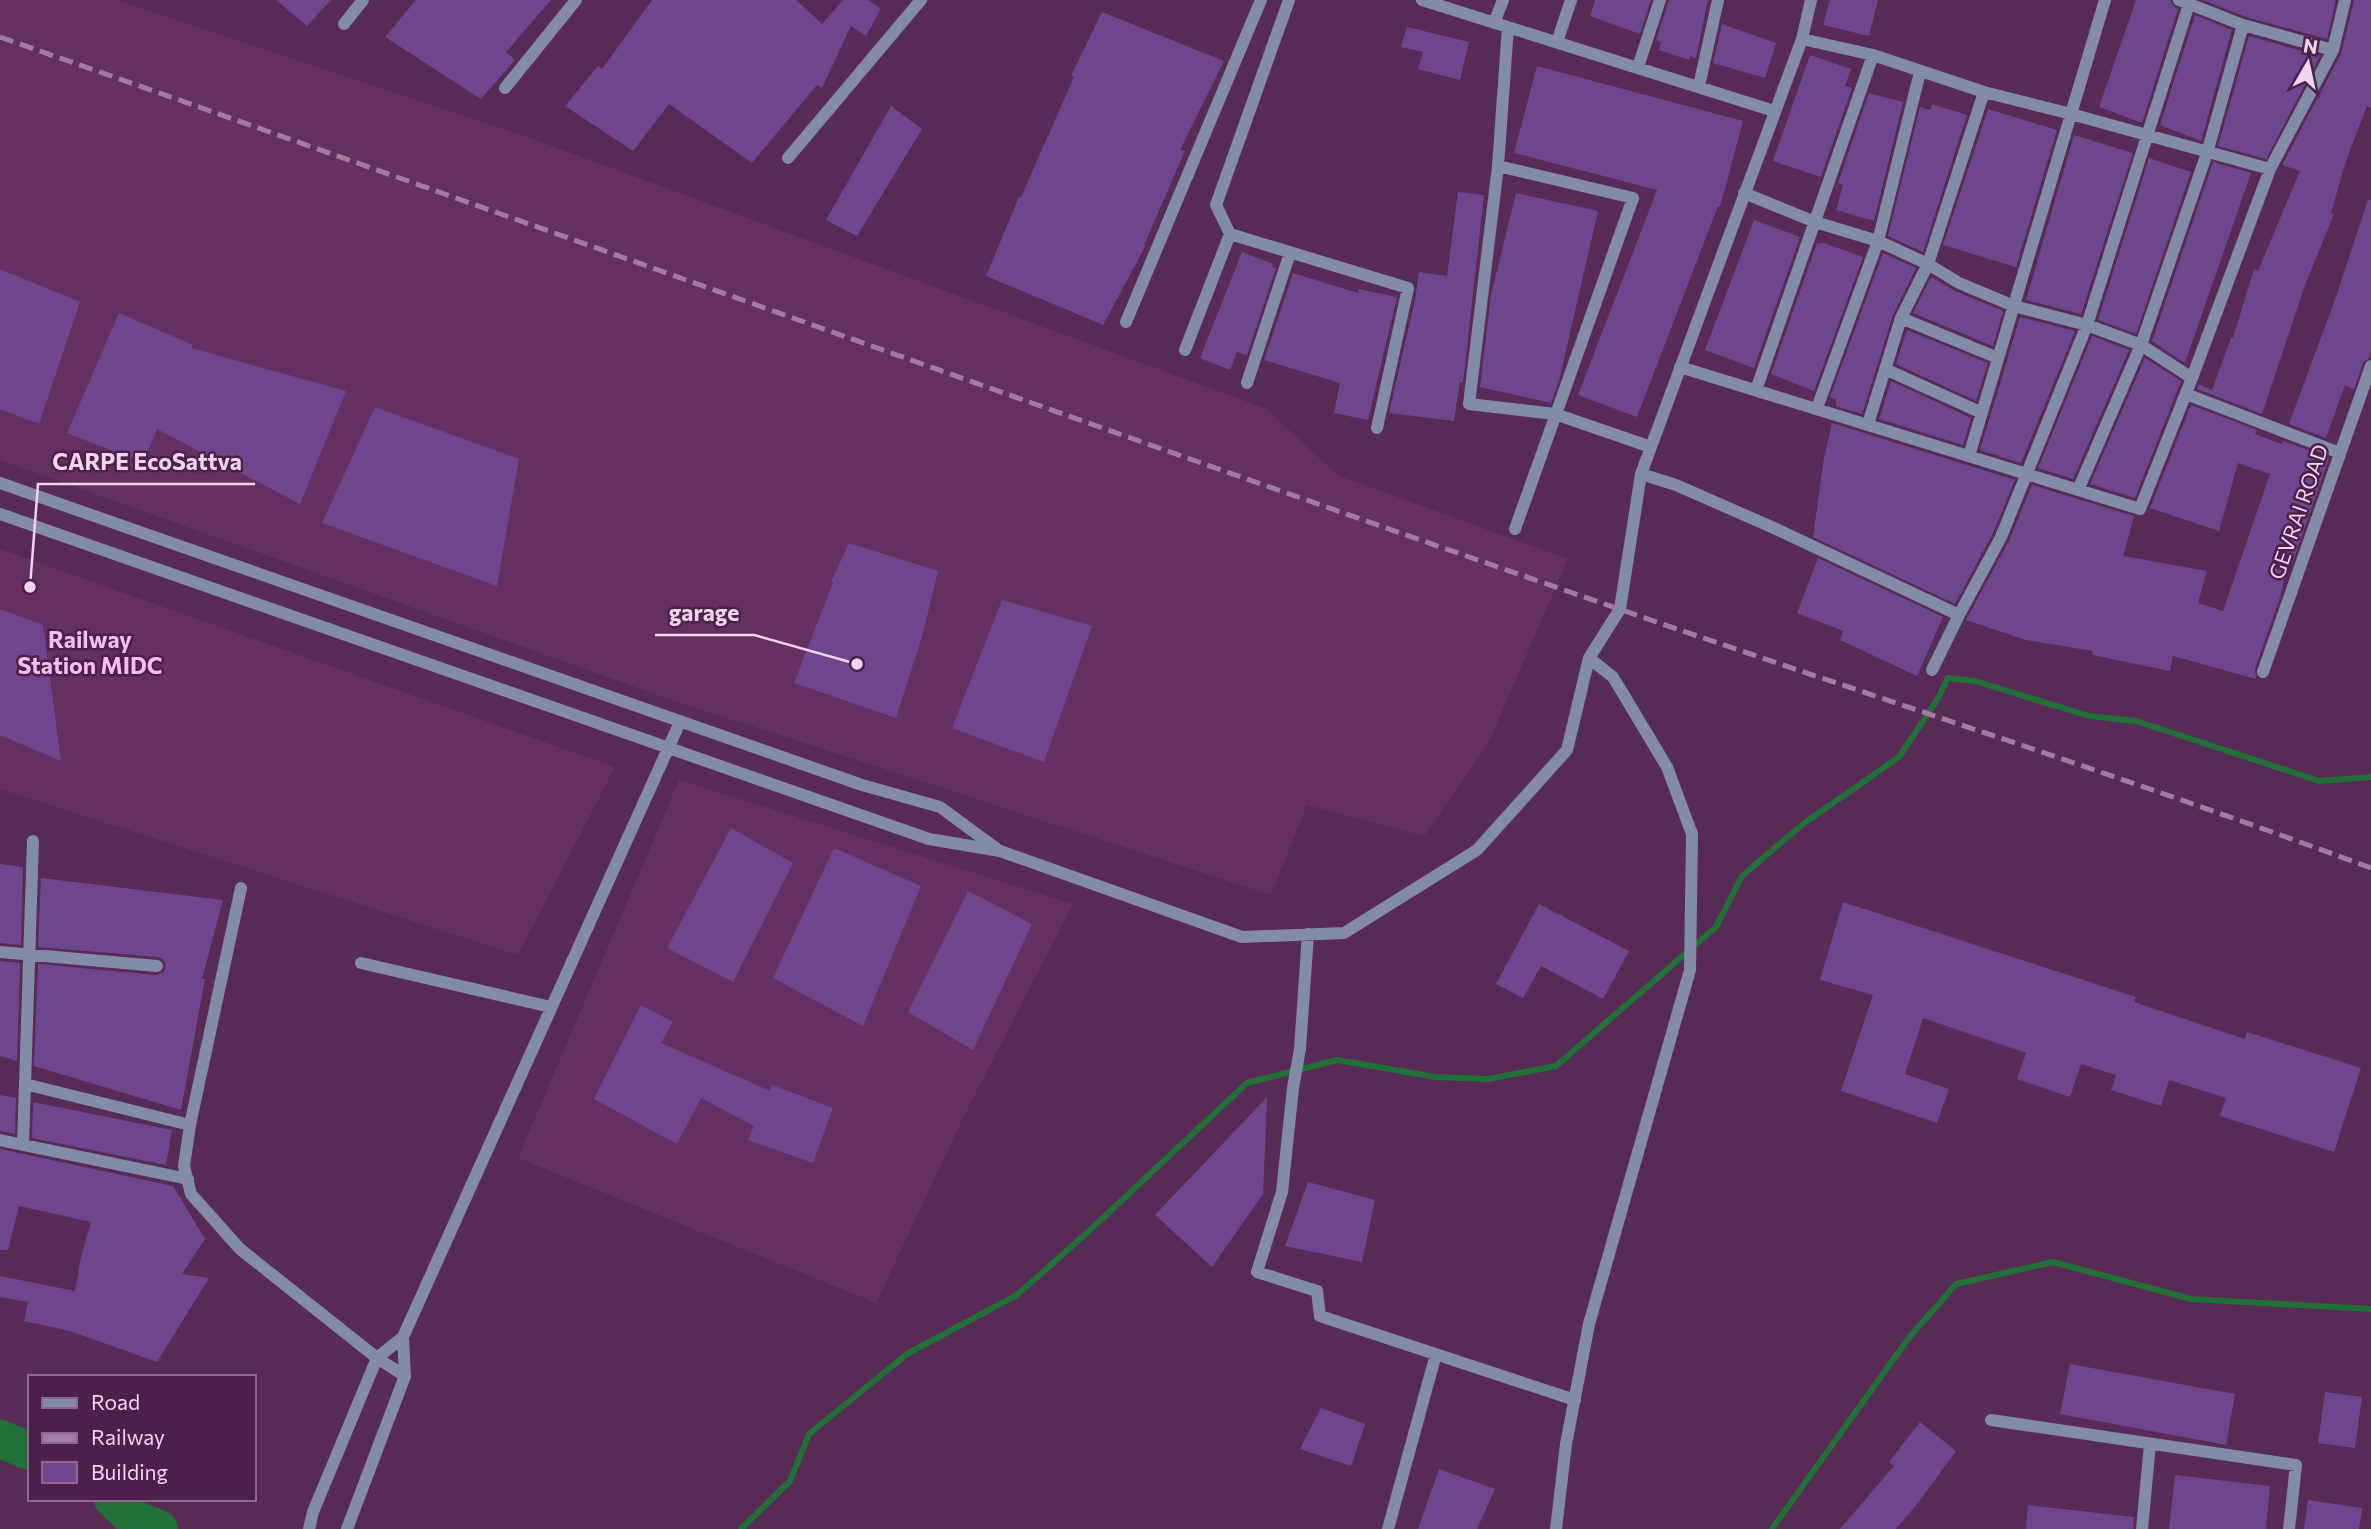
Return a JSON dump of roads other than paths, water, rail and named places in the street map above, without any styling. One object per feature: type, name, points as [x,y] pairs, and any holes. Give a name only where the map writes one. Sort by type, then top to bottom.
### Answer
[{"type":"street","points":[[344,24],[363,0]]},
{"type":"street","points":[[505,88],[576,0]]},
{"type":"street","points":[[788,158],[921,0]]},
{"type":"street","points":[[1126,322],[1261,0]]},
{"type":"street","points":[[1289,0],[1216,205],[1230,234],[1408,288],[1377,428]]},
{"type":"street","points":[[1422,0],[1774,111]]},
{"type":"street","points":[[1494,23],[1503,0]]},
{"type":"street","points":[[1557,42],[1571,0]]},
{"type":"street","points":[[1638,67],[1660,0]]},
{"type":"street","points":[[1699,86],[1718,0]]},
{"type":"street","points":[[0,514],[929,839],[1000,851],[1242,937],[1344,933],[1477,850],[1566,750],[1589,658],[1620,610],[1641,474],[1801,39],[1811,0]]},
{"type":"street","points":[[1969,456],[2105,0]]},
{"type":"street","points":[[1680,367],[2140,509],[2270,169],[2333,50],[2345,0]]},
{"type":"street","points":[[1932,670],[2001,537],[2087,325],[2147,135],[2184,2],[2243,25],[2333,50]]},
{"type":"street","points":[[2078,490],[2141,345],[2207,153],[2243,25]]},
{"type":"street","points":[[1508,27],[1498,166],[1469,404],[1555,414],[1651,447]]},
{"type":"street","points":[[1801,39],[1873,55],[1984,92],[2270,169]]},
{"type":"street","points":[[1756,390],[1873,55]]},
{"type":"street","points":[[1817,408],[1878,241],[1920,72]]},
{"type":"street","points":[[1868,424],[1901,318],[1928,264],[1984,92]]},
{"type":"street","points":[[1498,166],[1633,198],[1515,529]]},
{"type":"street","points":[[1744,193],[1815,222],[1878,241],[1928,264],[1959,284],[2014,306],[2087,325],[2141,345],[2192,378]]},
{"type":"street","points":[[1185,350],[1230,234]]},
{"type":"street","points":[[1247,383],[1290,253]]},
{"type":"street","points":[[1901,318],[1998,358]]},
{"type":"street","name":"GEVRAI ROAD","points":[[2263,672],[2371,366]]},
{"type":"street","points":[[1885,369],[1982,412]]},
{"type":"street","points":[[2186,394],[2340,453]]},
{"type":"street","points":[[1641,474],[1676,485],[1774,528],[1959,615]]},
{"type":"street","points":[[0,483],[862,785],[940,807],[1000,851]]},
{"type":"street","points":[[1556,1529],[1566,1444],[1589,1324],[1690,970],[1692,834],[1667,767],[1613,677],[1589,658]]},
{"type":"street","points":[[309,1529],[313,1512],[377,1358],[403,1337],[680,722]]},
{"type":"street","points":[[23,1144],[33,841]]},
{"type":"street","points":[[241,888],[190,1125],[184,1166],[191,1194],[240,1249],[377,1358],[405,1376]]},
{"type":"street","points":[[1308,934],[1300,1049],[1282,1192],[1257,1272],[1317,1291],[1320,1316],[1574,1400]]},
{"type":"street","points":[[0,952],[157,966]]},
{"type":"street","points":[[361,963],[551,1007]]},
{"type":"street","points":[[25,1084],[190,1125]]},
{"type":"street","points":[[0,1140],[188,1179]]},
{"type":"street","points":[[347,1529],[405,1376],[403,1337]]},
{"type":"street","points":[[1388,1529],[1436,1354]]},
{"type":"street","points":[[1991,1420],[2296,1465],[2289,1529]]},
{"type":"street","points":[[2142,1529],[2150,1444]]},
{"type":"waterway","points":[[741,1529],[790,1481],[809,1434],[907,1354],[1017,1295],[1247,1083],[1337,1060],[1436,1077],[1488,1079],[1556,1066],[1716,927],[1742,876],[1803,824],[1899,757],[1937,700],[1948,678],[1975,681],[2089,716],[2136,721],[2319,781],[2371,777]]},
{"type":"waterway","points":[[1772,1529],[1908,1339],[1956,1284],[2053,1262],[2191,1299],[2371,1309]]},
{"type":"waterway","points":[[0,1439],[28,1450]]},
{"type":"waterway","points":[[115,1501],[134,1519],[159,1529]]},
{"type":"railway","points":[[0,37],[1416,538],[2184,801],[2371,868]]},
{"type":"place","name":"CARPE EcoSattva","points":[[30,587]]},
{"type":"place","name":"garage","points":[[857,664]]},
{"type":"district","name":"Railway Station MIDC","points":[[90,653]]}]
